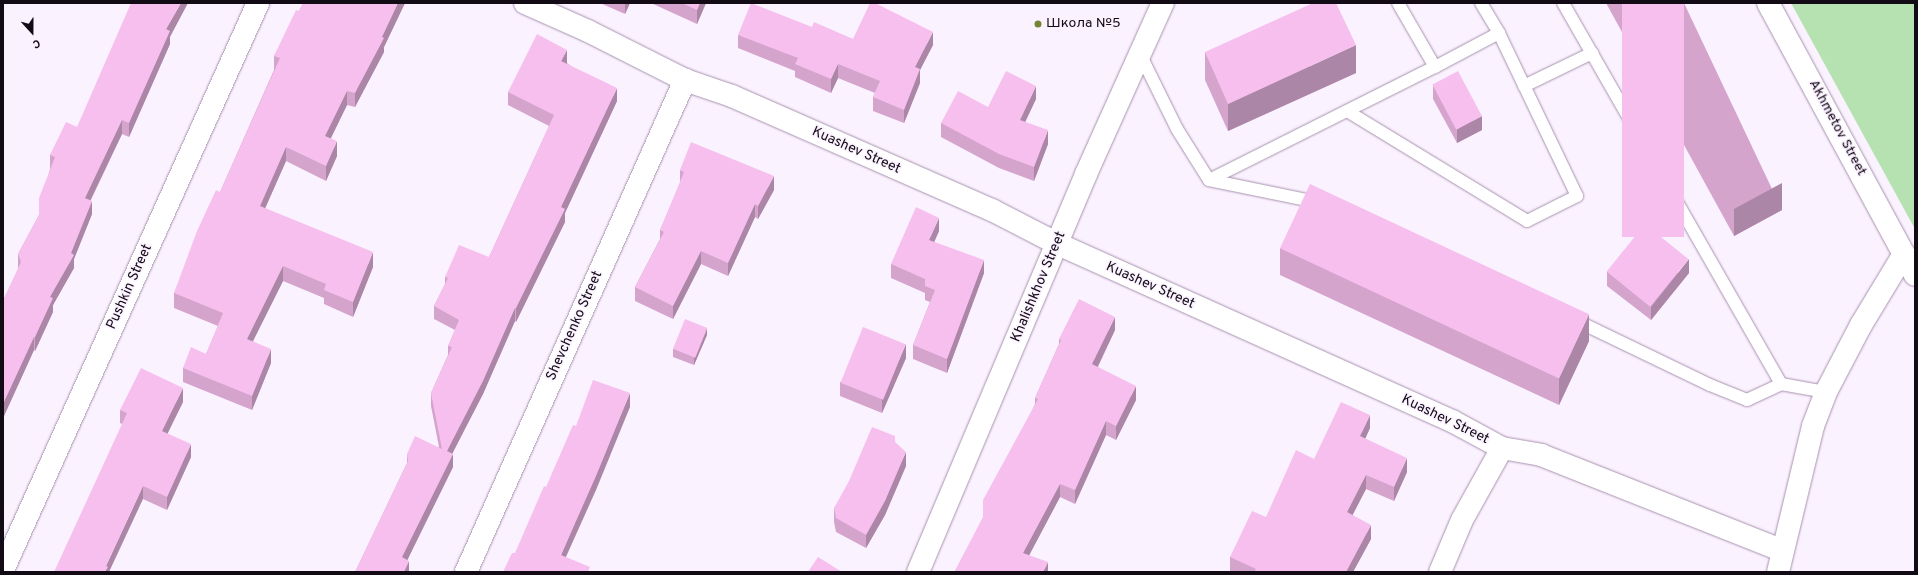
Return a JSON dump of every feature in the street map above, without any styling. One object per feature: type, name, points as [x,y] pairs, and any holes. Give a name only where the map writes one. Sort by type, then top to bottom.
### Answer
[{"type":"street","name":"Pushkin Street","points":[[3,570],[258,3]]},
{"type":"street","name":"Kuashev Street","points":[[525,3],[588,31],[685,80],[732,96],[992,210],[1058,244],[1452,422],[1502,448],[1541,455],[1780,562]]},
{"type":"street","name":"Khalishkhov Street","points":[[918,572],[1058,244],[1086,174],[1163,3]]},
{"type":"street","name":"Akhmetov Street","points":[[1768,3],[1915,275]]},
{"type":"street","name":"Shevchenko Street","points":[[466,572],[685,80]]},
{"type":"street","points":[[1780,562],[1813,426],[1826,392],[1861,325],[1904,254]]},
{"type":"street","points":[[1440,572],[1462,520],[1502,448]]},
{"type":"lane","points":[[1398,3],[1435,67]]},
{"type":"lane","points":[[1347,111],[1527,221],[1577,196],[1499,33],[1481,3]]},
{"type":"lane","points":[[1563,3],[1781,384]]},
{"type":"lane","points":[[1209,180],[1435,67],[1499,33]]},
{"type":"lane","points":[[1524,86],[1592,53]]},
{"type":"lane","points":[[1140,54],[1177,129],[1209,180],[1311,201],[1325,208]]},
{"type":"lane","points":[[1563,315],[1710,385],[1747,400],[1781,384],[1826,392]]},
{"type":"green space","points":[[1791,3],[1915,3],[1915,229]]},
{"type":"building","points":[[131,3],[181,3],[166,29],[170,31],[129,123],[122,120],[85,198],[92,201],[71,253],[74,255],[50,297],[53,298],[3,404],[3,301],[21,262],[18,254],[39,215],[39,198],[55,157],[50,155],[66,122],[77,127]]},
{"type":"building","points":[[303,3],[398,3],[382,37],[384,38],[355,93],[347,91],[325,136],[337,141],[326,166],[286,147],[260,206],[373,252],[353,302],[324,290],[326,284],[283,266],[247,339],[271,349],[252,396],[183,368],[191,347],[206,354],[223,313],[174,293],[197,231],[216,190],[220,192],[280,58],[274,56],[296,10],[299,11]]},
{"type":"building","points":[[682,3],[700,3],[697,10]]},
{"type":"building","points":[[751,3],[812,27],[814,22],[853,39],[870,3],[875,3],[933,32],[915,67],[920,69],[904,110],[873,97],[880,81],[838,64],[831,79],[795,64],[798,58],[738,35]]},
{"type":"building","points":[[1313,3],[1336,3],[1356,45],[1228,104],[1205,52]]},
{"type":"building","points":[[1622,3],[1684,3],[1684,237],[1622,237]]},
{"type":"building","points":[[537,34],[567,50],[561,61],[617,88],[561,207],[565,209],[515,308],[483,381],[447,451],[453,454],[402,557],[409,561],[404,572],[355,572],[408,461],[407,454],[415,436],[442,449],[431,393],[452,347],[448,346],[459,320],[434,306],[448,278],[445,277],[459,245],[489,257],[554,115],[508,92]]},
{"type":"building","points":[[1006,71],[1036,86],[1020,120],[1048,130],[1034,167],[999,154],[941,123],[958,91],[988,107]]},
{"type":"building","points":[[1458,71],[1482,116],[1456,130],[1432,85]]},
{"type":"building","points":[[691,142],[774,176],[758,206],[755,204],[728,263],[701,251],[673,306],[635,287],[664,232],[660,230],[684,172],[680,170]]},
{"type":"building","points":[[1310,184],[1589,314],[1559,379],[1280,248]]},
{"type":"building","points":[[916,207],[939,218],[929,240],[984,260],[947,359],[913,345],[935,290],[925,286],[925,279],[891,264]]},
{"type":"building","points":[[1645,224],[1689,259],[1650,307],[1607,271]]},
{"type":"building","points":[[1079,299],[1115,317],[1092,364],[1136,386],[1116,426],[1106,421],[1075,490],[1060,484],[1023,553],[1048,562],[1043,572],[957,572],[955,571],[983,517],[983,500],[1038,399],[1035,398],[1061,340],[1059,339]]},
{"type":"building","points":[[685,319],[707,328],[695,358],[673,349]]},
{"type":"building","points":[[863,327],[906,344],[883,400],[841,383]]},
{"type":"building","points":[[141,368],[183,388],[162,431],[191,444],[167,497],[143,486],[106,566],[108,567],[105,572],[54,572],[127,413],[120,410]]},
{"type":"building","points":[[593,380],[630,393],[596,476],[561,555],[590,567],[588,572],[503,572],[512,553],[515,553],[544,486],[546,487],[573,425],[576,426]]},
{"type":"building","points":[[1341,402],[1370,415],[1360,436],[1407,458],[1394,487],[1366,475],[1347,512],[1371,525],[1346,572],[1254,572],[1256,569],[1230,557],[1252,511],[1266,517],[1296,450],[1314,459]]},
{"type":"building","points":[[872,427],[895,436],[895,442],[906,452],[885,501],[866,535],[836,518],[834,508],[849,481]]},
{"type":"building","points":[[818,557],[842,572],[808,572]]},
{"type":"place","name":"Школа №5","points":[[1038,24]]}]
